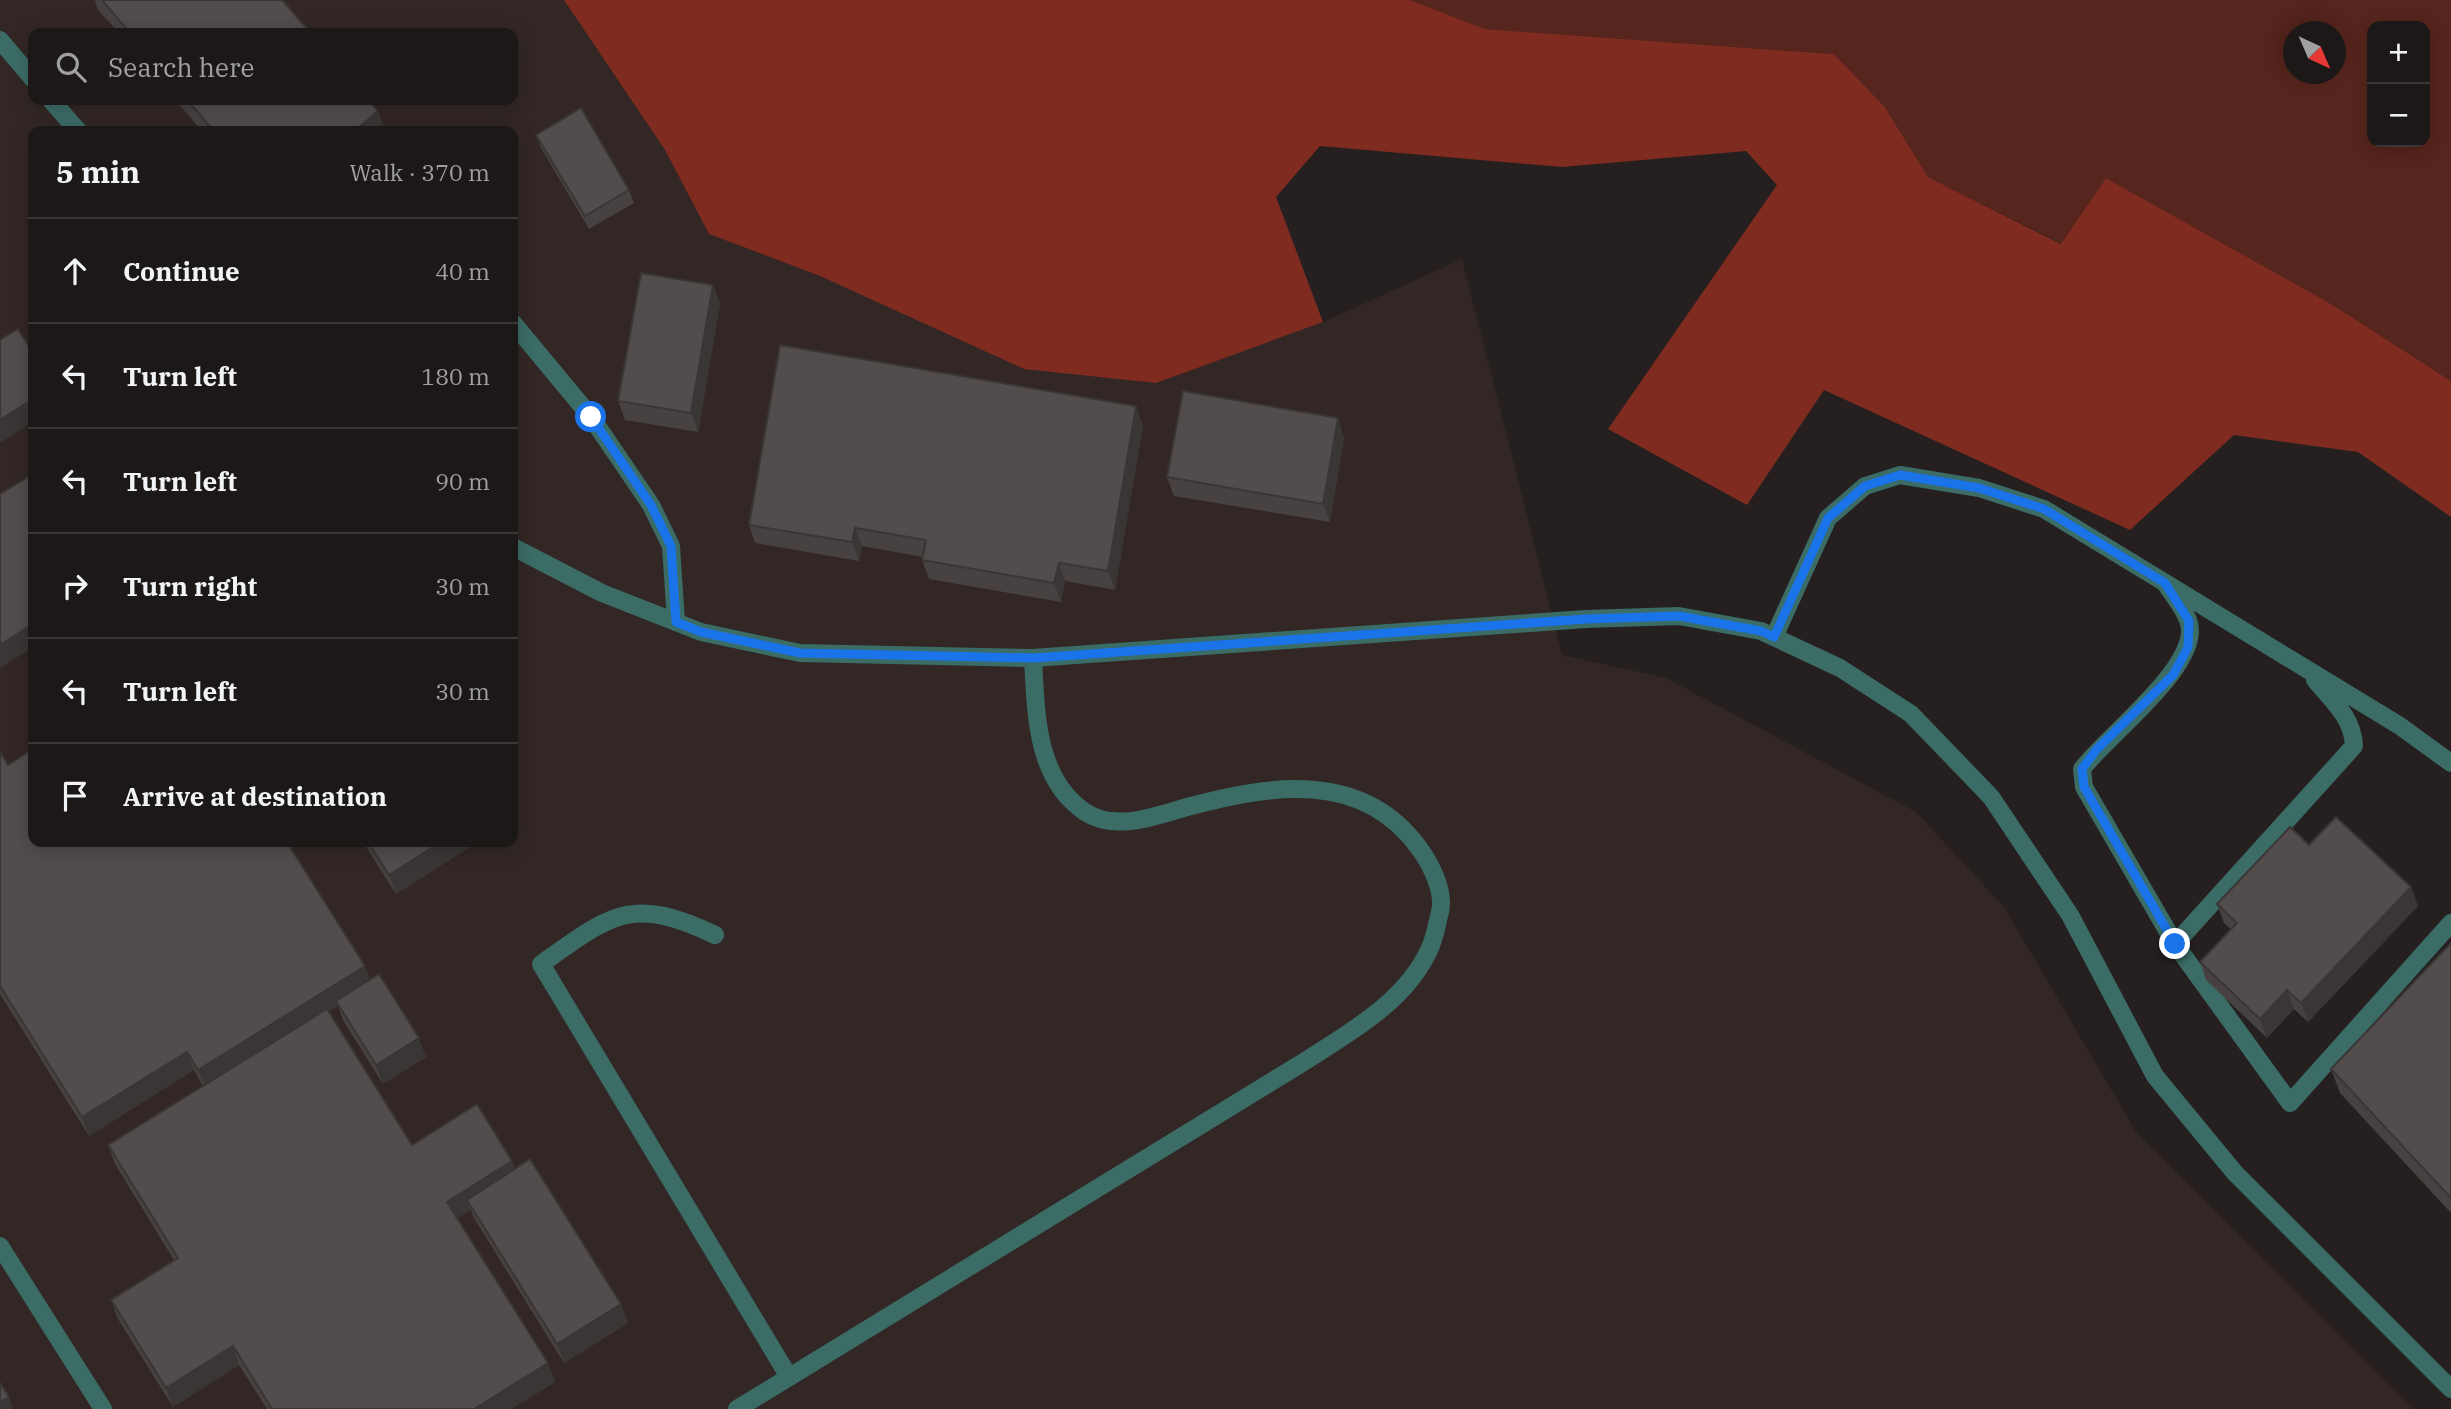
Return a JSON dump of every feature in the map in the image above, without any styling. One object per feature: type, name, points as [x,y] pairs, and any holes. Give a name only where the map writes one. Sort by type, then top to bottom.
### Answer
[{"type":"street","points":[[0,40],[28,73]]},
{"type":"street","points":[[55,105],[74,126]]},
{"type":"street","points":[[518,329],[591,417],[651,505],[671,546],[676,622]]},
{"type":"street","points":[[1774,637],[1828,518],[1865,486],[1900,475],[1979,488],[2044,509],[2400,726],[2451,764]]},
{"type":"street","points":[[518,550],[601,593],[701,632],[800,653],[1034,658],[1572,620],[1679,616],[1761,631],[1840,668],[1911,714],[1991,797],[2070,915],[2155,1076],[2235,1173],[2451,1389]]},
{"type":"street","points":[[2165,583],[2189,621],[2188,647],[2173,675],[2097,749],[2082,769],[2084,787],[2175,944],[2290,1103],[2451,923]]},
{"type":"street","points":[[737,1409],[1302,1063],[1378,1013],[1412,978],[1430,947],[1441,905],[1431,865],[1405,829],[1377,808],[1326,788],[1269,790],[1206,802],[1128,824],[1086,813],[1054,779],[1037,726],[1034,658]]},
{"type":"street","points":[[2175,944],[2354,746],[2354,732],[2342,710],[2304,667]]},
{"type":"street","points":[[715,935],[679,918],[638,911],[597,924],[541,964],[789,1377]]},
{"type":"street","points":[[0,1246],[103,1409]]},
{"type":"shaded area","points":[[0,0],[564,0],[665,150],[709,234],[820,276],[1323,322],[1462,259],[1562,655],[1666,678],[1916,812],[2004,907],[2136,1132],[2414,1409],[0,1409]]},
{"type":"shaded area","points":[[564,0],[1410,0],[1485,29],[1834,54],[1885,107],[1928,177],[2061,244],[2106,178],[2333,305],[2451,381],[2451,517],[2358,452],[2234,435],[2130,530],[1824,390],[1747,505],[1608,429],[1777,185],[1746,151],[1562,167],[1320,146],[1276,197],[1323,322],[1156,383],[1024,369],[820,276],[709,234],[665,150]]},
{"type":"shaded area","points":[[1410,0],[2451,0],[2451,381],[2333,305],[2106,178],[2062,244],[1928,177],[1885,107],[1834,54],[1485,29]]},
{"type":"building","points":[[102,0],[282,0],[307,28],[126,28]]},
{"type":"building","points":[[191,105],[373,105],[378,111],[361,126],[210,126]]},
{"type":"building","points":[[581,108],[629,190],[585,216],[536,135]]},
{"type":"building","points":[[641,273],[713,285],[691,413],[618,401]]},
{"type":"building","points":[[18,329],[28,345],[28,402],[0,420],[0,340]]},
{"type":"building","points":[[780,345],[1136,406],[1108,571],[1059,563],[1054,583],[922,560],[926,540],[855,528],[852,542],[749,525]]},
{"type":"building","points":[[1183,391],[1338,418],[1323,504],[1167,477]]},
{"type":"building","points":[[28,477],[28,627],[0,645],[0,494]]},
{"type":"building","points":[[0,752],[8,765],[28,752],[28,847],[290,847],[365,966],[198,1070],[187,1052],[82,1117],[0,986]]},
{"type":"building","points":[[2336,817],[2411,887],[2301,1003],[2287,990],[2260,1019],[2200,962],[2237,923],[2217,904],[2290,827],[2309,845]]},
{"type":"building","points":[[371,847],[433,847],[389,875]]},
{"type":"building","points":[[2451,943],[2451,1198],[2331,1069]]},
{"type":"building","points":[[379,974],[419,1038],[376,1065],[336,1001]]},
{"type":"building","points":[[327,1009],[412,1145],[477,1104],[512,1161],[447,1202],[548,1363],[474,1409],[272,1409],[233,1346],[166,1388],[111,1300],[178,1258],[108,1145]]},
{"type":"building","points":[[530,1159],[621,1304],[557,1344],[467,1200]]},
{"type":"building","points":[[0,1383],[9,1397],[0,1402]]},
{"type":"route","points":[[591,417],[651,505],[671,546],[676,622],[701,632],[800,653],[1034,658],[1586,619],[1679,616],[1761,631],[1774,637],[1828,518],[1865,486],[1900,475],[1979,488],[2044,509],[2165,583],[2189,621],[2188,647],[2173,675],[2097,749],[2082,769],[2084,787],[2175,944]]}]
